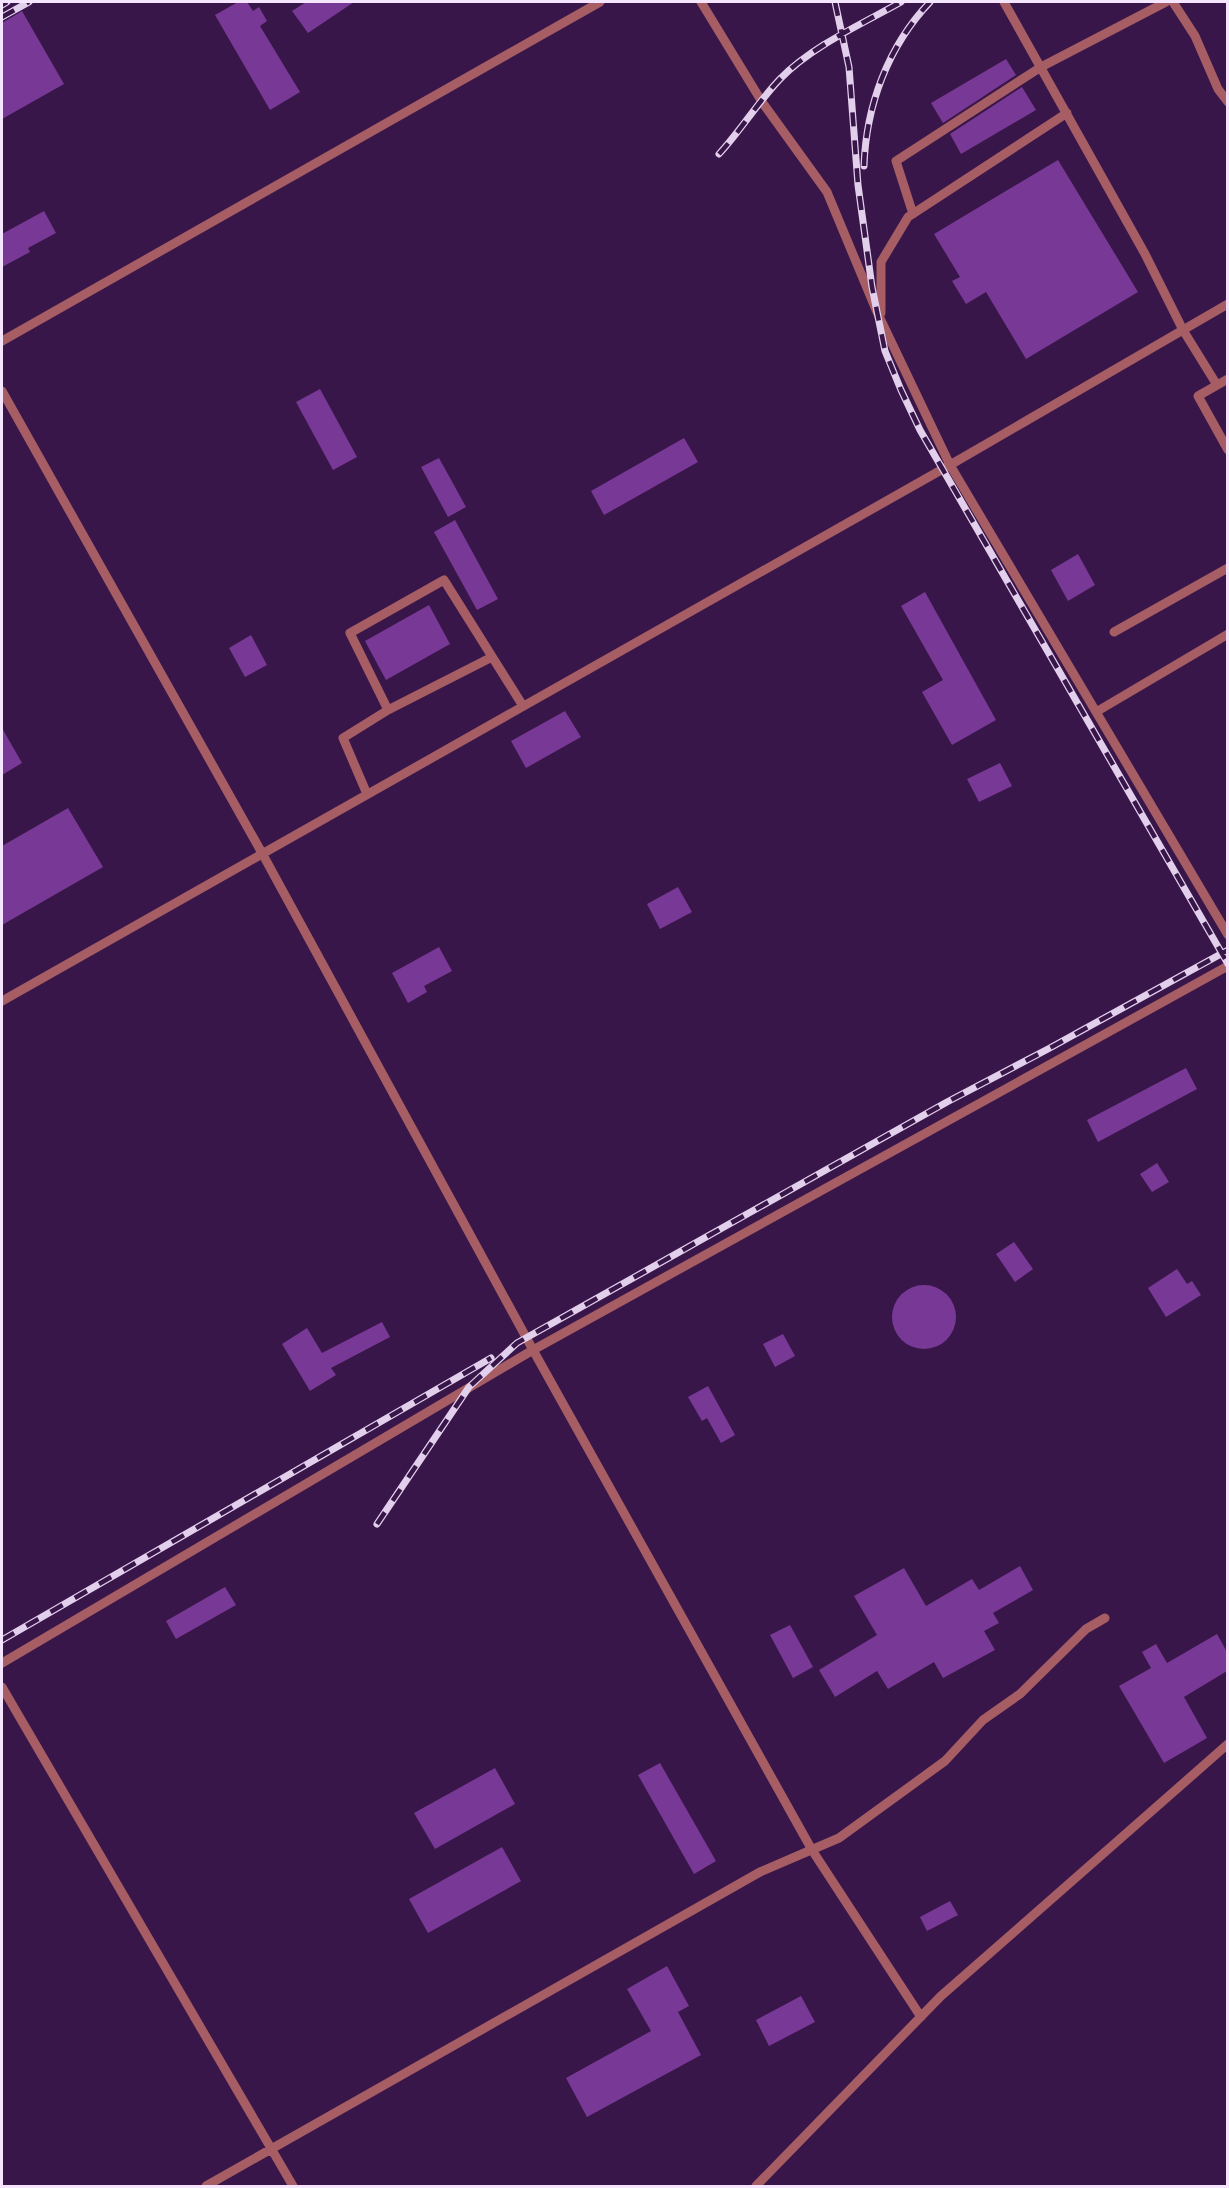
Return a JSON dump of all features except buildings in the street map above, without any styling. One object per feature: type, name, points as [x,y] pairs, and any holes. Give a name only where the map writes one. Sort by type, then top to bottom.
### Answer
[{"type":"lane","points":[[2,341],[600,2]]},
{"type":"lane","points":[[701,2],[762,102],[827,192],[880,319],[950,465],[1227,935]]},
{"type":"lane","points":[[1004,2],[1145,254],[1183,330],[1217,385]]},
{"type":"lane","points":[[913,214],[896,161],[1041,68],[1166,2]]},
{"type":"lane","points":[[1173,2],[1195,36],[1218,89],[1227,102]]},
{"type":"lane","points":[[880,319],[880,262],[908,217],[1067,113]]},
{"type":"lane","points":[[2,1001],[950,465],[1227,304]]},
{"type":"lane","points":[[1227,379],[1198,396],[1227,450]]},
{"type":"lane","points":[[2,391],[262,853],[533,1350],[812,1850],[921,2017]]},
{"type":"lane","points":[[1114,632],[1227,568]]},
{"type":"lane","points":[[388,710],[350,633],[444,580],[523,706]]},
{"type":"lane","points":[[1096,712],[1227,634]]},
{"type":"lane","points":[[367,794],[343,738],[388,710],[492,657]]},
{"type":"lane","points":[[2,1663],[533,1350],[1227,966]]},
{"type":"lane","points":[[206,2187],[760,1872],[839,1838],[945,1761],[983,1720],[1020,1694],[1086,1629],[1105,1618]]},
{"type":"lane","points":[[2,1687],[293,2187]]},
{"type":"lane","points":[[756,2187],[950,1988],[1227,1744]]},
{"type":"railway","points":[[2,5],[7,2]]},
{"type":"railway","points":[[2,17],[29,2]]},
{"type":"railway","points":[[835,2],[849,67],[858,185],[872,287],[885,351],[920,430],[1228,964]]},
{"type":"railway","points":[[719,154],[772,88],[793,67],[838,36],[901,2]]},
{"type":"railway","points":[[864,166],[869,121],[882,78],[902,38],[930,2]]},
{"type":"railway","points":[[377,1524],[469,1387],[517,1343],[947,1102],[1228,950]]},
{"type":"railway","points":[[2,1640],[491,1358]]}]
